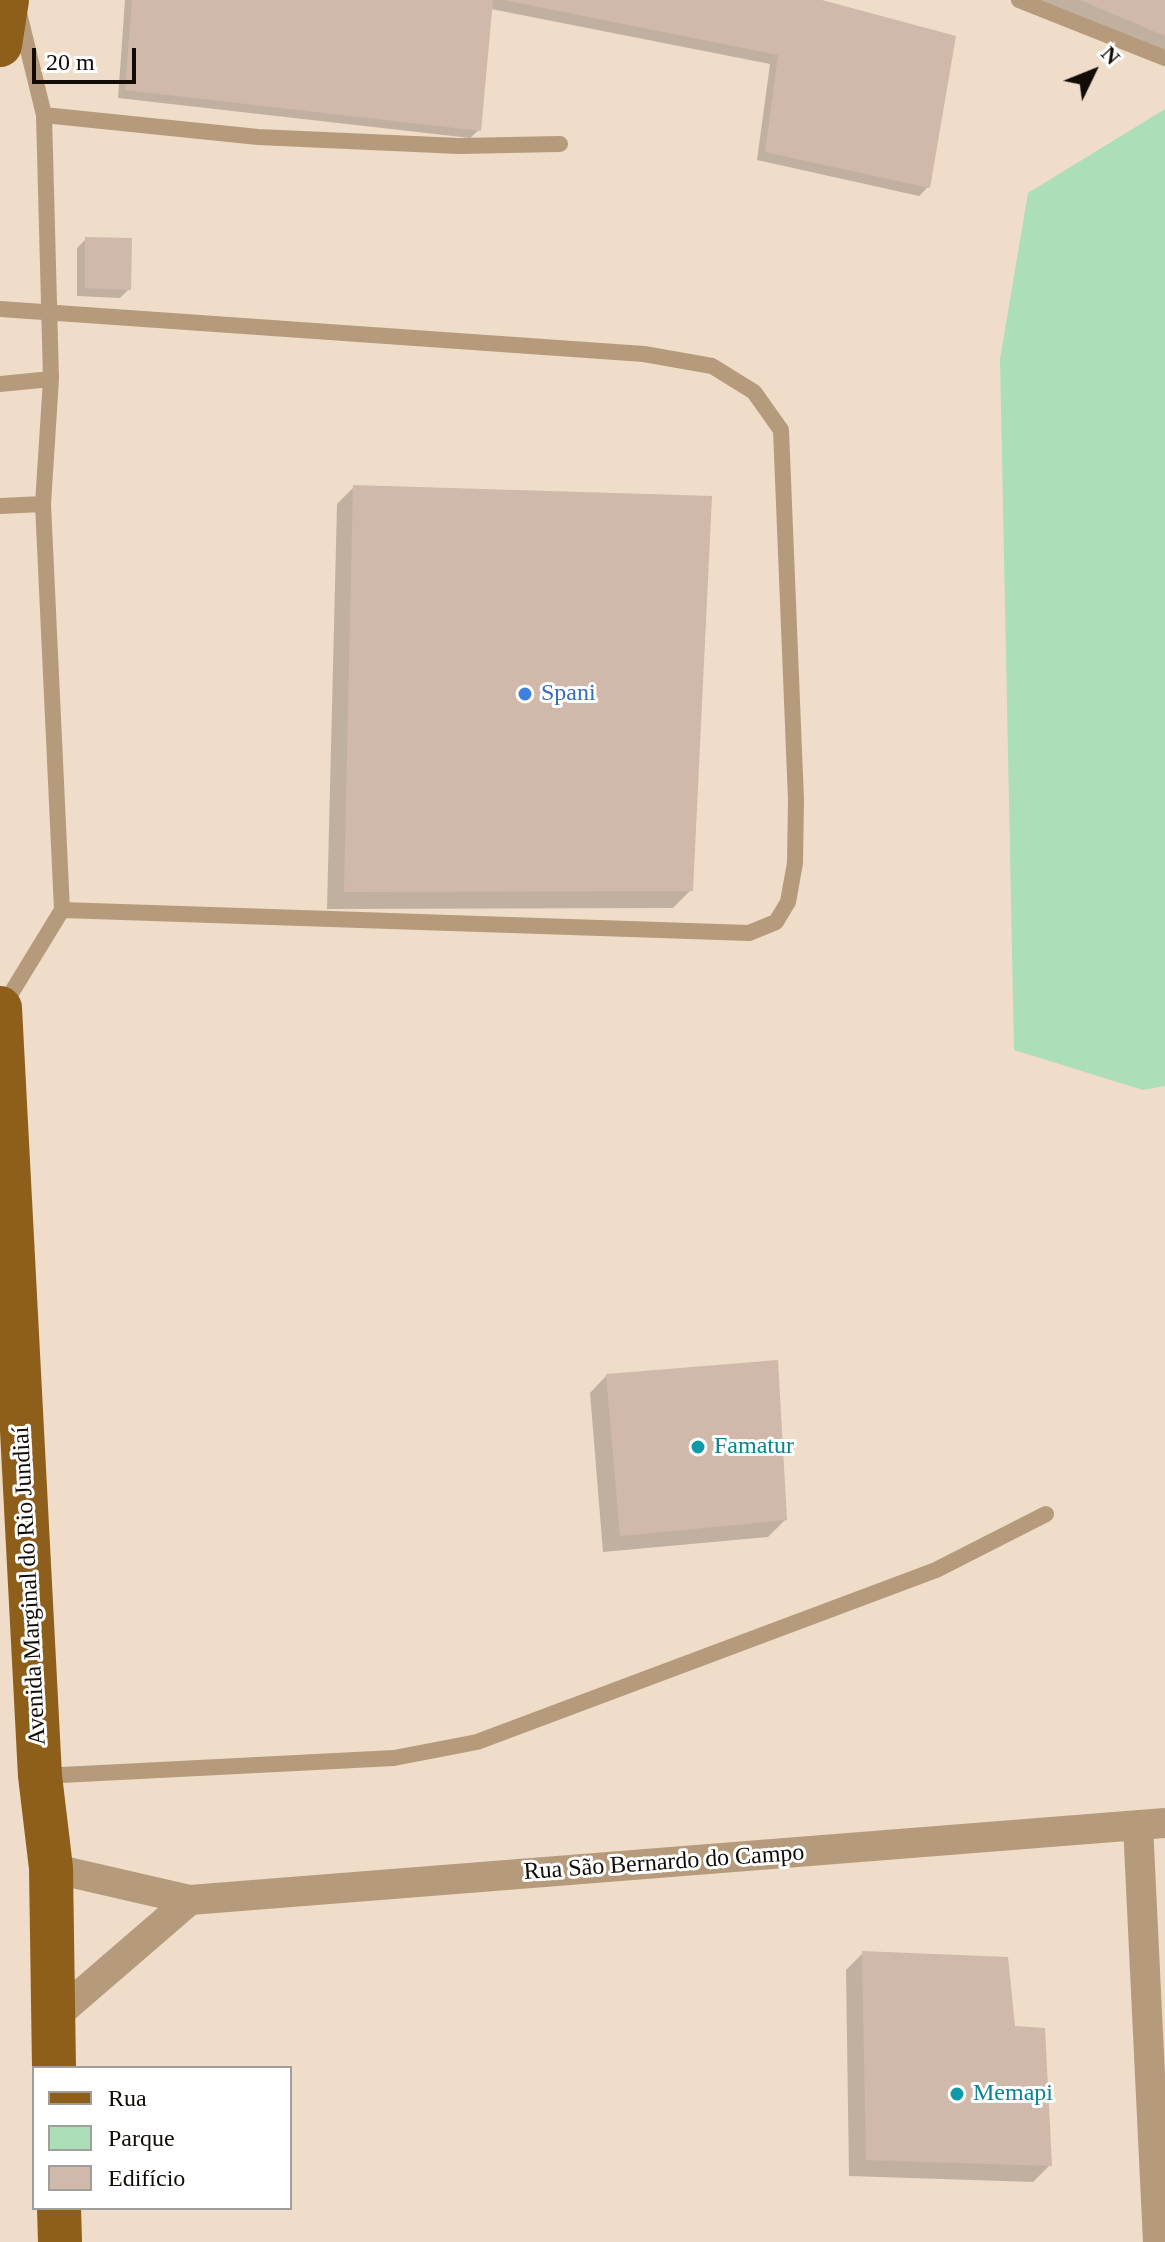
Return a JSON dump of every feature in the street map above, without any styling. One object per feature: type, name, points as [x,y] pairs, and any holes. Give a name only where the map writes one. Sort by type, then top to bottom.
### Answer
[{"type":"main road","points":[[0,45],[7,0]]},
{"type":"main road","name":"Avenida Marginal do Rio Jundiaí","points":[[0,1009],[40,1776],[51,1868],[54,2066]]},
{"type":"main road","points":[[59,2210],[60,2242]]},
{"type":"street","name":"Rua São Bernardo do Campo","points":[[51,1868],[190,1900],[1152,1824],[1165,1810]]},
{"type":"street","points":[[1152,1824],[1158,2242]]},
{"type":"street","points":[[52,2019],[190,1900]]},
{"type":"lane","points":[[0,1009],[62,910],[43,504],[51,379],[44,115],[16,0]]},
{"type":"lane","points":[[1019,0],[1165,58]]},
{"type":"lane","points":[[44,115],[258,137],[459,146],[560,144]]},
{"type":"lane","points":[[0,309],[644,354],[712,366],[754,392],[781,430],[796,800],[795,863],[788,902],[776,922],[749,933],[62,910]]},
{"type":"lane","points":[[0,384],[51,379]]},
{"type":"lane","points":[[0,506],[43,504]]},
{"type":"lane","points":[[40,1776],[394,1758],[477,1742],[936,1570],[1046,1514]]},
{"type":"green space","points":[[1165,109],[1165,1086],[1143,1090],[1014,1050],[1000,359],[1028,193]]},
{"type":"building","points":[[132,0],[493,0],[481,131],[125,90]]},
{"type":"building","points":[[504,0],[822,0],[956,36],[930,188],[765,152],[778,55]]},
{"type":"building","points":[[1080,0],[1165,0],[1165,36]]},
{"type":"building","points":[[85,237],[132,238],[131,290],[85,288]]},
{"type":"building","name":"Spani","points":[[353,485],[712,496],[693,891],[344,892]]},
{"type":"building","name":"Famatur","points":[[778,1360],[787,1520],[620,1536],[606,1374]]},
{"type":"building","name":"Memapi","points":[[862,1951],[1008,1957],[1015,2026],[1045,2028],[1052,2166],[866,2160]]},
{"type":"place","name":"Spani","points":[[525,694]]},
{"type":"place","name":"Famatur","points":[[698,1447]]},
{"type":"place","name":"Memapi","points":[[957,2094]]}]
